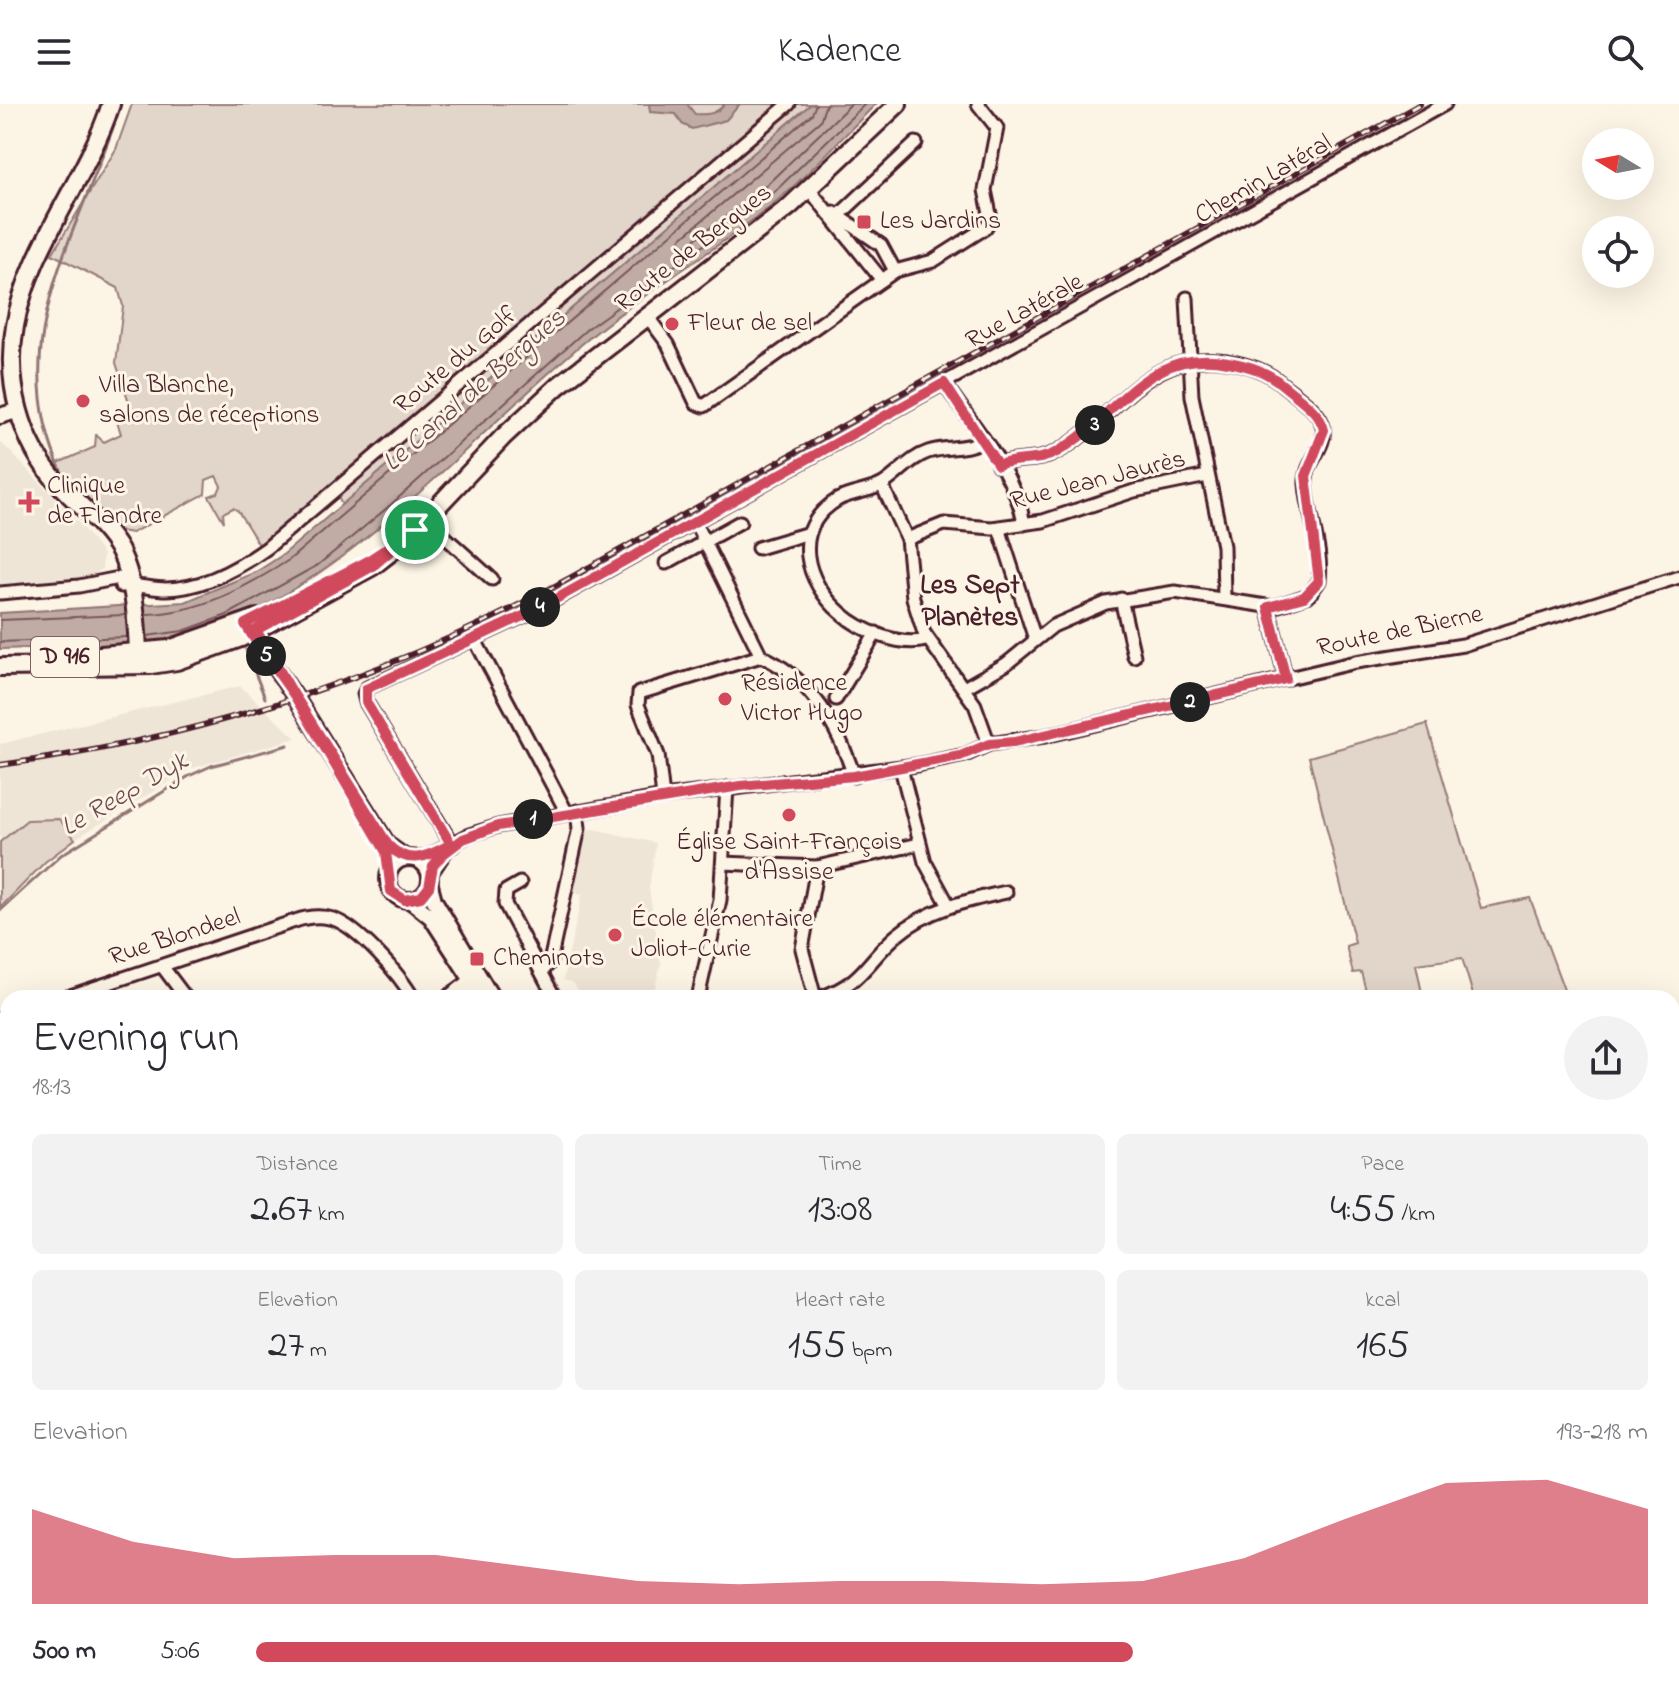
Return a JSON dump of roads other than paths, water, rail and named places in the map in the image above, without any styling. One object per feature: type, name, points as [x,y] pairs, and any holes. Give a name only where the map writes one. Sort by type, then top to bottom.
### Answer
[{"type":"main road","points":[[111,104],[14,302],[5,337],[5,375],[9,413],[34,467],[96,531],[125,581],[134,655]]},
{"type":"main road","name":"Route de Bergues","points":[[0,659],[134,655],[183,659],[373,566],[420,525],[534,408],[809,189],[898,104]]},
{"type":"main road","name":"Route de Bergues","points":[[0,667],[134,655]]},
{"type":"street","name":"Route du Golf","points":[[0,593],[125,581],[162,589],[190,586],[237,567],[267,548],[789,104]]},
{"type":"street","points":[[647,316],[672,352],[695,401],[704,406],[895,271],[933,261],[990,223],[985,190],[997,128],[978,104]]},
{"type":"street","name":"Chemin Latéral","points":[[1188,248],[1445,104]]},
{"type":"street","points":[[834,215],[916,143]]},
{"type":"street","points":[[809,189],[834,215],[882,280]]},
{"type":"street","points":[[834,215],[881,245],[895,271]]},
{"type":"street","name":"Rue Latérale","points":[[455,843],[364,694],[370,686],[475,640],[695,522],[1188,248]]},
{"type":"street","points":[[1187,298],[1189,362],[1207,476],[1223,546],[1224,599]]},
{"type":"street","points":[[964,688],[1006,664],[1035,639],[1082,611],[1121,599],[1175,592],[1268,607],[1304,597],[1319,581],[1306,476],[1322,439],[1323,425],[1316,414],[1262,370],[1220,360],[1165,367],[1145,377],[1092,428],[1054,454],[998,465]]},
{"type":"street","points":[[944,383],[1020,503],[1024,524]]},
{"type":"street","points":[[926,640],[909,641],[876,633],[844,616],[817,588],[808,566],[809,533],[817,518],[835,502],[882,485],[927,452],[982,441]]},
{"type":"street","name":"Rue Jean Jaurès","points":[[907,539],[944,524],[999,528],[1056,518],[1134,491],[1207,476]]},
{"type":"street","points":[[882,485],[907,539],[913,598],[926,640],[964,688],[979,713],[989,744]]},
{"type":"street","points":[[695,522],[761,656],[780,667],[819,700],[854,776]]},
{"type":"street","points":[[666,563],[740,522]]},
{"type":"street","points":[[420,525],[492,579]]},
{"type":"street","points":[[999,528],[1035,639]]},
{"type":"street","points":[[758,548],[809,533]]},
{"type":"street","name":"Route de Bierne","points":[[410,858],[427,857],[498,826],[663,797],[901,768],[960,756],[989,744],[1014,742],[1381,657],[1463,645],[1679,577]]},
{"type":"street","points":[[1121,599],[1134,656]]},
{"type":"street","points":[[1268,607],[1286,679]]},
{"type":"street","points":[[250,627],[388,845],[426,866],[434,900],[481,987]]},
{"type":"street","points":[[836,699],[876,633]]},
{"type":"street","points":[[475,640],[579,828],[550,962],[542,972]]},
{"type":"street","points":[[663,797],[658,755],[638,705],[639,693],[761,656]]},
{"type":"street","points":[[901,768],[928,871],[949,906]]},
{"type":"street","points":[[700,990],[720,900],[727,788]]},
{"type":"street","points":[[361,805],[387,855],[391,891],[429,914],[481,987]]},
{"type":"street","points":[[411,901],[421,897],[437,860],[455,843]]},
{"type":"street","points":[[723,863],[817,867],[919,844]]},
{"type":"street","points":[[390,871],[410,858]]},
{"type":"street","points":[[815,990],[802,949],[817,867]]},
{"type":"street","points":[[520,883],[507,890],[504,902],[551,990]]},
{"type":"street","points":[[836,990],[857,981],[900,932],[949,906],[1006,892]]},
{"type":"street","name":"Rue Blondeel","points":[[88,990],[300,919],[327,917],[350,927],[408,990]]},
{"type":"street","points":[[162,966],[180,990]]},
{"type":"water","points":[[649,104],[687,104],[695,114],[708,114],[725,104],[740,104],[726,120],[692,129],[682,124],[676,114],[650,112]]},
{"type":"water","name":"Le Canal de Bergues","points":[[811,104],[876,104],[781,197],[582,344],[413,498],[322,571],[275,600],[227,623],[172,639],[115,645],[0,649],[0,613],[185,602],[256,572],[284,554]]},
{"type":"waterway","points":[[96,509],[62,473],[45,424],[40,377],[43,331],[54,286],[121,104]]},
{"type":"waterway","points":[[115,530],[121,537]]},
{"type":"waterway","points":[[246,650],[265,698]]},
{"type":"waterway","name":"Le Reep Dyk","points":[[0,911],[61,855],[189,776],[211,766],[288,745]]},
{"type":"railway","points":[[0,765],[75,753],[222,720],[365,673],[503,613],[1420,104]]},
{"type":"place","name":"Les Jardins","points":[[864,222]]},
{"type":"place","name":"Fleur de sel","points":[[672,324]]},
{"type":"place","name":"Villa Blanche, salons de réceptions","points":[[83,401]]},
{"type":"place","name":"Clinique de Flandre","points":[[29,502]]},
{"type":"place","name":"Résidence Victor Hugo","points":[[725,699]]},
{"type":"place","name":"Église Saint-François d'Assise","points":[[789,815]]},
{"type":"place","name":"École élémentaire Joliot-Curie","points":[[615,935]]},
{"type":"place","name":"Cheminots","points":[[477,959]]},
{"type":"district","name":"Les Sept Planètes","points":[[970,602]]}]
